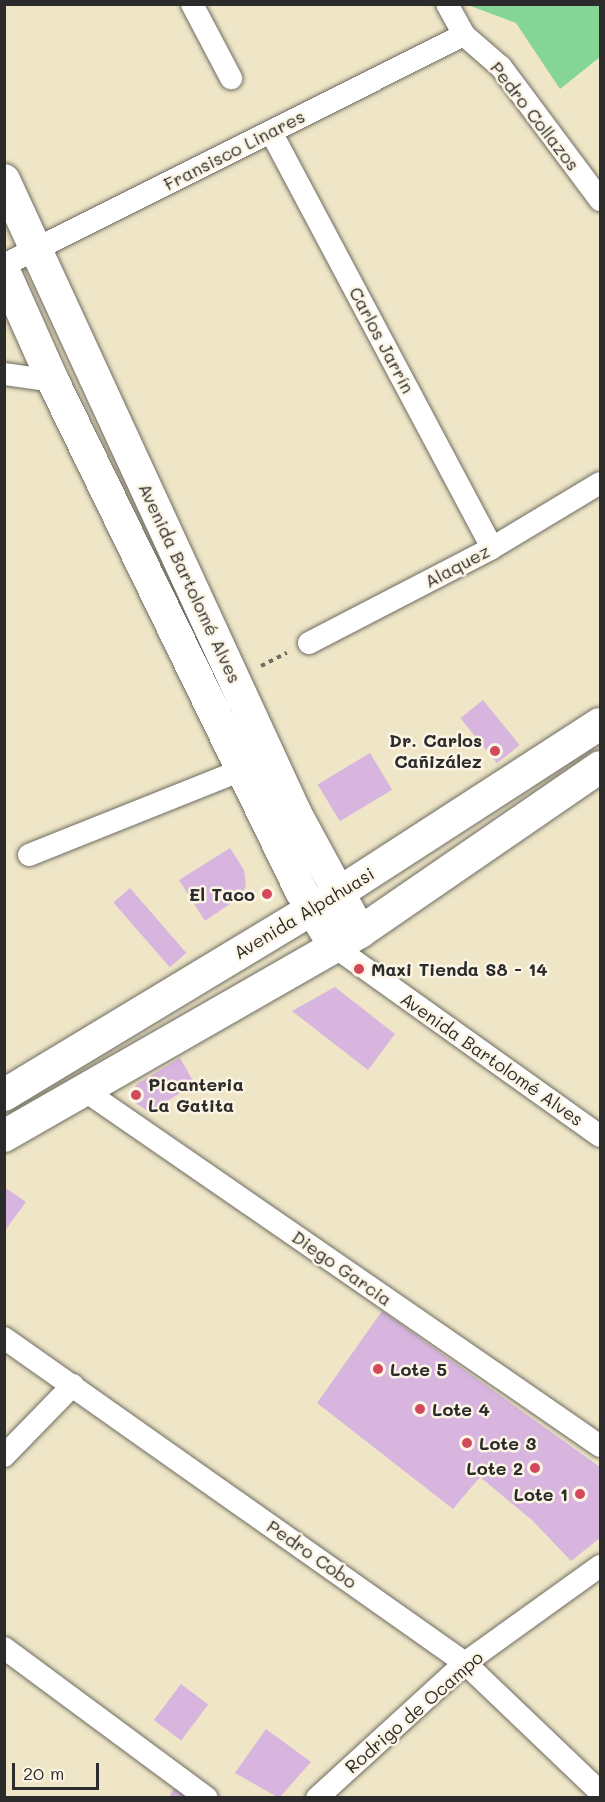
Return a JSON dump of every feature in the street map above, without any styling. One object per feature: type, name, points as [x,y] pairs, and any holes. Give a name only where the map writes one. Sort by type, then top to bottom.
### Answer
[{"type":"main road","name":"Avenida Bartolomé Alves","points":[[4,180],[234,679],[337,894],[348,939]]},
{"type":"main road","name":"Avenida Bartolomé Alves","points":[[4,271],[53,381],[310,909],[348,939]]},
{"type":"main road","name":"Avenida Alpahuasi","points":[[4,1095],[337,894],[600,724]]},
{"type":"main road","points":[[4,1136],[348,939],[597,774]]},
{"type":"street","points":[[192,4],[231,78]]},
{"type":"street","name":"Pedro Collazos","points":[[447,4],[464,35],[501,67],[600,200]]},
{"type":"street","name":"Fransisco Linares","points":[[4,265],[464,35]]},
{"type":"street","name":"Carlos Jarrín","points":[[271,132],[492,548]]},
{"type":"street","points":[[4,374],[53,381]]},
{"type":"street","name":"Alaquez","points":[[309,643],[492,548],[600,483]]},
{"type":"street","points":[[29,855],[242,770]]},
{"type":"street","name":"Avenida Bartolomé Alves","points":[[348,939],[383,981],[600,1136]]},
{"type":"street","name":"Diego Garcia","points":[[84,1090],[600,1446]]},
{"type":"street","name":"Pedro Cobo","points":[[4,1338],[465,1663],[600,1792]]},
{"type":"street","points":[[4,1456],[73,1385]]},
{"type":"street","name":"Rodrigo de Ocampo","points":[[317,1797],[465,1663],[600,1566]]},
{"type":"street","points":[[4,1648],[207,1797]]},
{"type":"path","points":[[234,679],[309,643]]},
{"type":"green space","points":[[468,5],[600,5],[600,57],[560,89],[516,23]]},
{"type":"building","points":[[483,700],[520,745],[497,763],[460,718]]},
{"type":"building","points":[[370,753],[392,790],[340,821],[318,784]]},
{"type":"building","points":[[230,848],[244,870],[246,886],[240,897],[205,921],[179,880]]},
{"type":"building","points":[[130,888],[186,953],[170,967],[113,902]]},
{"type":"building","points":[[335,987],[395,1034],[368,1070],[292,1011]]},
{"type":"building","points":[[180,1058],[195,1084],[149,1112],[133,1101],[132,1092],[137,1084]]},
{"type":"building","points":[[4,1187],[26,1202],[6,1229],[4,1228]]},
{"type":"building","points":[[382,1311],[600,1467],[600,1538],[571,1561],[533,1521],[480,1477],[453,1509],[317,1403]]},
{"type":"building","points":[[181,1684],[208,1704],[181,1740],[154,1720]]},
{"type":"building","points":[[266,1729],[311,1762],[279,1798],[235,1773]]},
{"type":"building","points":[[178,1783],[198,1798],[168,1798]]},
{"type":"place","name":"Dr. Carlos Cañizález","points":[[495,751]]},
{"type":"place","name":"El Taco","points":[[267,894]]},
{"type":"place","name":"Maxi Tienda S8 - 14","points":[[359,969]]},
{"type":"place","name":"Picanteria La Gatita","points":[[136,1095]]},
{"type":"place","name":"Lote 5","points":[[378,1369]]},
{"type":"place","name":"Lote 4","points":[[420,1409]]},
{"type":"place","name":"Lote 3","points":[[467,1443]]},
{"type":"place","name":"Lote 2","points":[[535,1468]]},
{"type":"place","name":"Lote 1","points":[[580,1494]]}]
